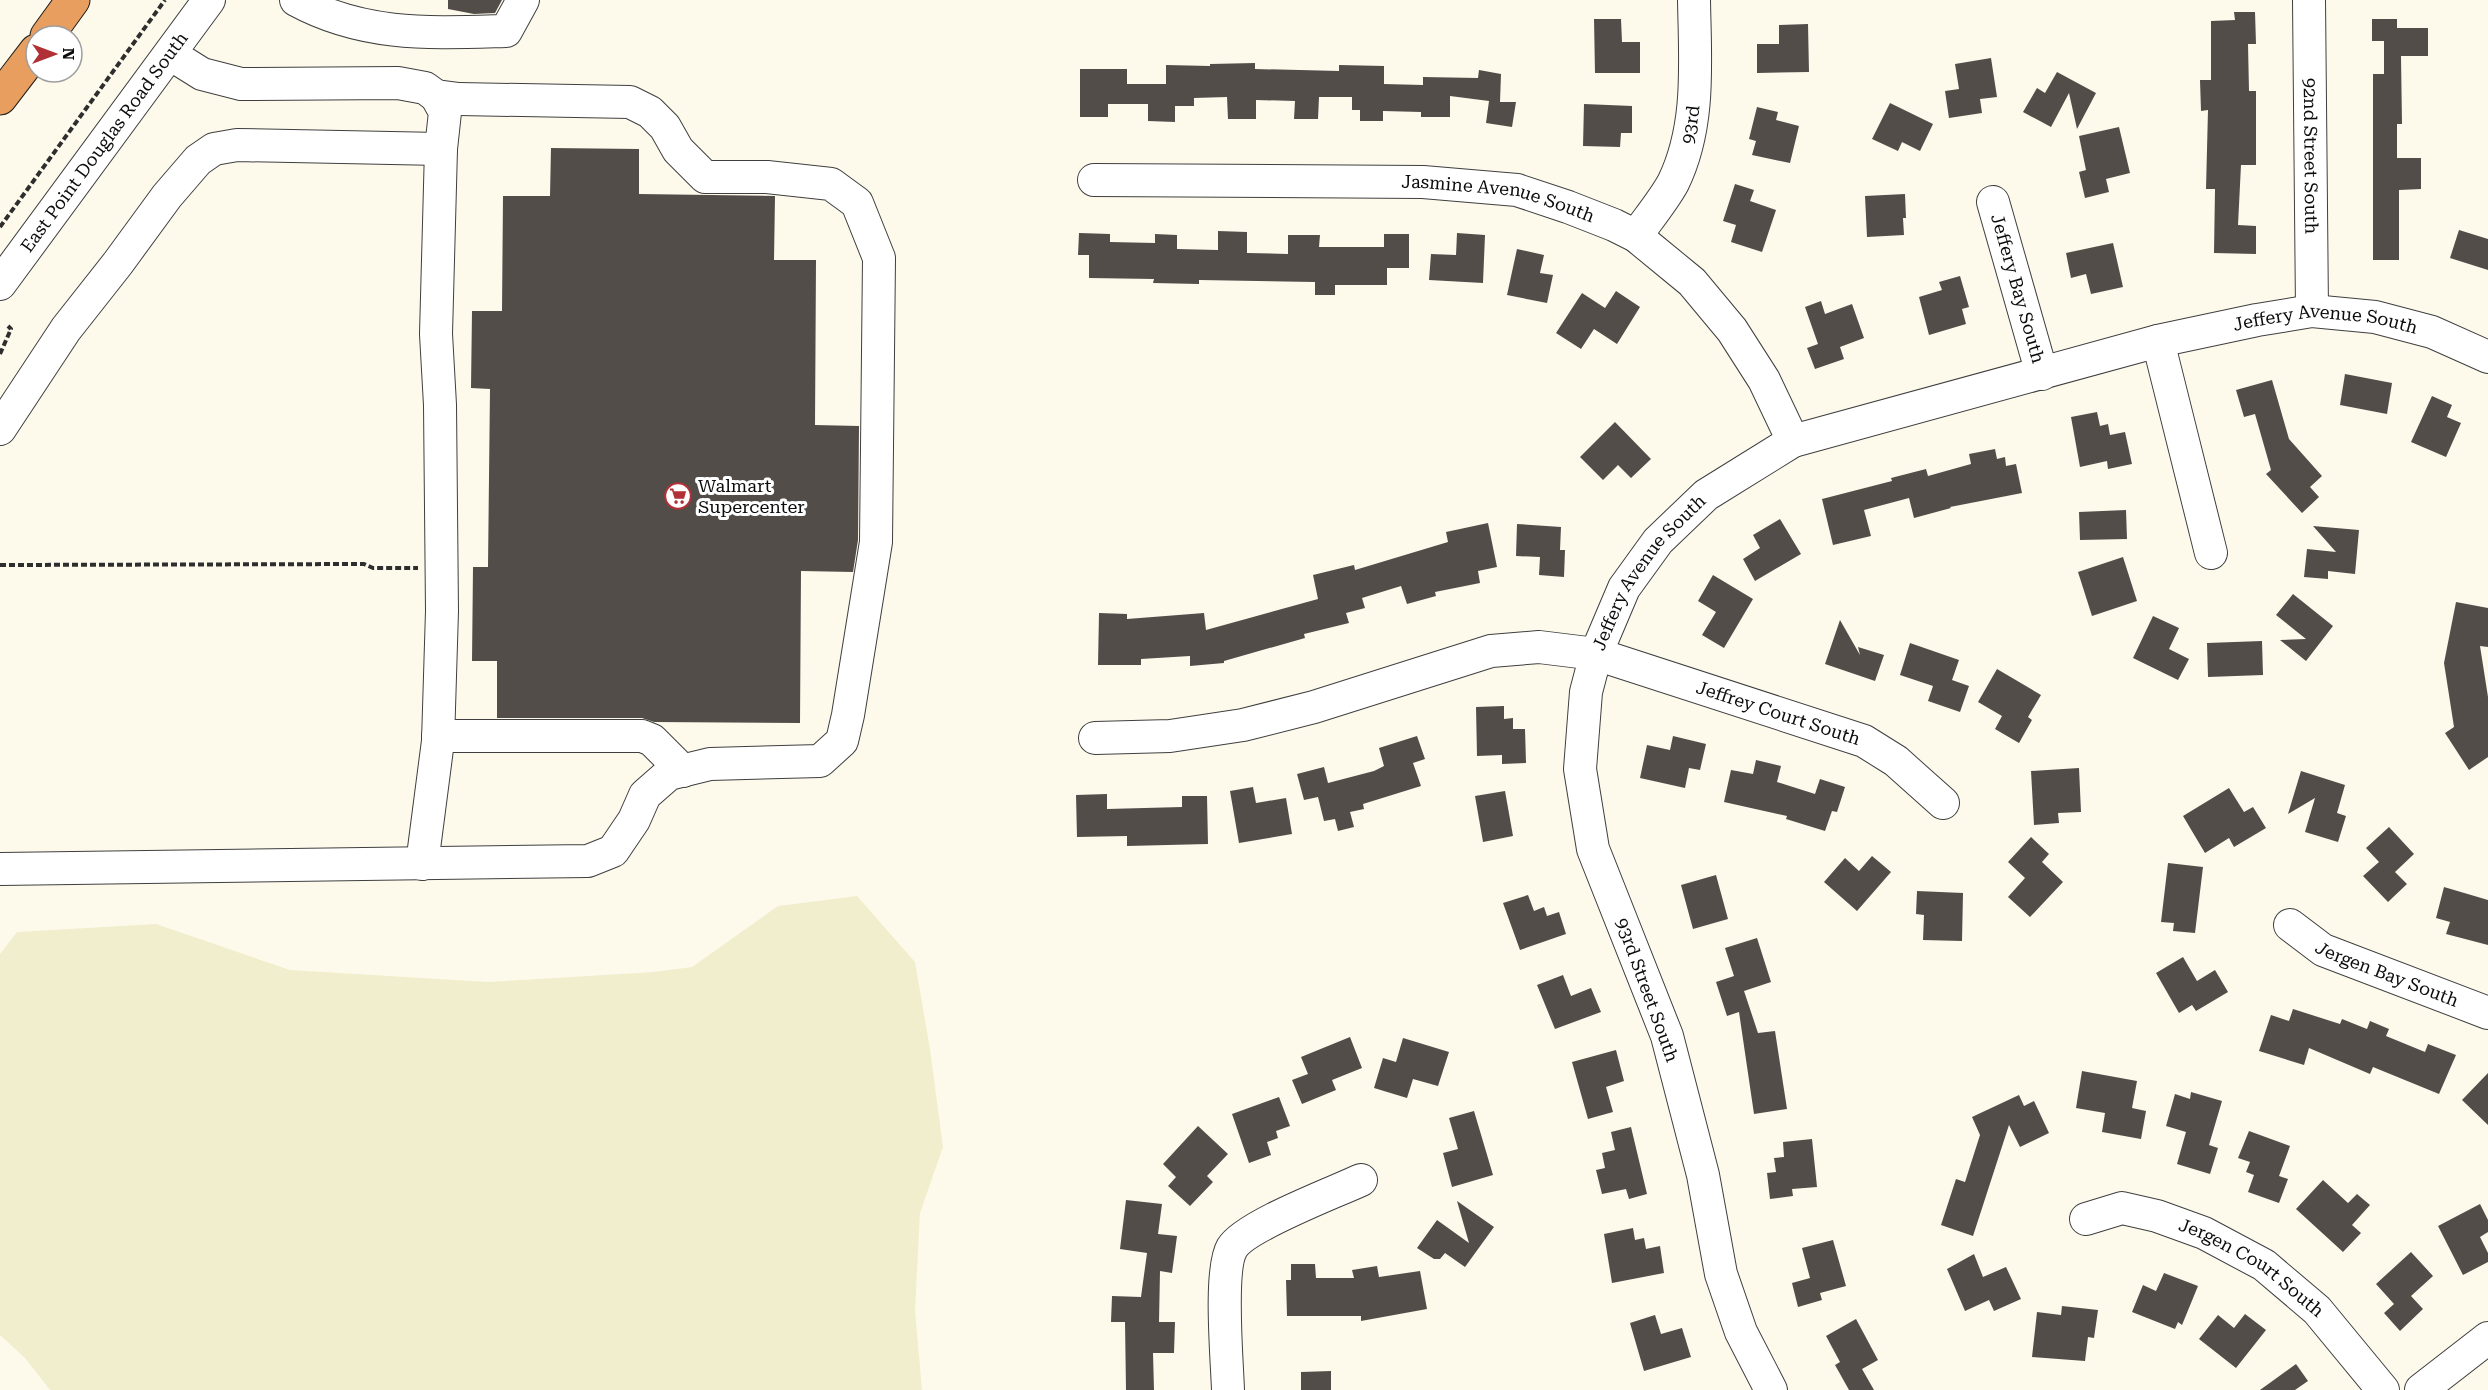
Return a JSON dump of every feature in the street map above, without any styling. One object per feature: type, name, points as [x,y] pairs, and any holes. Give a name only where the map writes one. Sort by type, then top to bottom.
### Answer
[{"type":"highway","points":[[56,24],[73,0]]},
{"type":"highway","points":[[0,98],[24,67]]},
{"type":"street","name":"East Point Douglas Road South","points":[[0,284],[209,0]]},
{"type":"street","points":[[296,0],[320,13],[358,26],[406,32],[506,31],[523,0]]},
{"type":"street","name":"93rd","points":[[1636,236],[1673,183],[1689,135],[1695,91],[1694,0]]},
{"type":"street","name":"92nd Street South","points":[[2309,0],[2312,311]]},
{"type":"street","points":[[170,54],[202,74],[241,84],[398,83],[424,88],[436,96],[445,112],[441,149],[436,334],[440,405],[442,611],[438,736],[422,864]]},
{"type":"street","points":[[0,869],[588,861],[613,851],[634,820],[645,795],[669,774],[710,764],[820,761],[842,741],[876,542],[879,258],[857,203],[831,184],[766,177],[705,177],[678,150],[665,127],[650,112],[630,102],[505,101],[436,96]]},
{"type":"street","points":[[0,429],[66,329],[167,196],[198,160],[214,149],[237,145],[441,149]]},
{"type":"street","name":"Jasmine Avenue South","points":[[1094,180],[1424,182],[1517,190],[1577,210],[1636,236],[1692,282],[1732,330],[1764,380],[1793,441]]},
{"type":"street","name":"Jeffery Bay South","points":[[1993,202],[2042,374]]},
{"type":"street","name":"Jeffery Avenue South","points":[[1095,738],[1170,736],[1243,725],[1314,707],[1491,651],[1539,646],[1596,654],[1623,588],[1658,541],[1706,495],[1793,441],[2158,341],[2312,311],[2375,317],[2432,332],[2488,357]]},
{"type":"street","points":[[2158,341],[2211,553]]},
{"type":"street","name":"Jeffrey Court South","points":[[1596,654],[1864,741],[1896,761],[1943,804]]},
{"type":"street","name":"93rd Street South","points":[[1596,654],[1586,692],[1580,768],[1593,849],[1667,1036],[1703,1175],[1721,1274],[1741,1332],[1771,1390]]},
{"type":"street","points":[[438,736],[642,736],[652,740],[683,771]]},
{"type":"street","name":"Jergen Bay South","points":[[2290,925],[2323,950],[2488,1013]]},
{"type":"street","points":[[1228,1390],[1225,1267],[1232,1247],[1248,1232],[1361,1180]]},
{"type":"street","name":"Jergen Court South","points":[[2086,1219],[2122,1208],[2157,1216],[2204,1233],[2264,1265],[2317,1310],[2383,1390]]},
{"type":"street","points":[[2421,1390],[2488,1338]]},
{"type":"path","points":[[0,227],[165,0]]},
{"type":"path","points":[[0,354],[11,329],[8,326]]},
{"type":"path","points":[[0,565],[236,562],[364,564],[373,568],[441,568]]},
{"type":"shaded area","points":[[857,896],[915,962],[930,1049],[943,1147],[920,1213],[915,1310],[922,1390],[50,1390],[25,1358],[0,1335],[0,954],[17,932],[156,924],[290,970],[488,982],[654,972],[692,967],[778,906]]},
{"type":"building","points":[[448,0],[502,0],[495,13],[474,14],[448,9]]},
{"type":"building","points":[[2234,12],[2255,12],[2256,44],[2248,44],[2249,91],[2256,91],[2256,165],[2241,165],[2238,225],[2256,226],[2256,254],[2214,253],[2215,189],[2206,189],[2208,110],[2201,111],[2200,80],[2211,80],[2211,21],[2235,20]]},
{"type":"building","points":[[1594,19],[1621,19],[1622,42],[1640,42],[1640,73],[1595,73]]},
{"type":"building","points":[[2372,19],[2397,19],[2397,28],[2428,28],[2428,56],[2401,56],[2402,124],[2397,124],[2397,158],[2421,158],[2421,189],[2399,190],[2399,260],[2373,260],[2373,74],[2384,74],[2384,41],[2372,41]]},
{"type":"building","points":[[1808,24],[1809,72],[1757,73],[1757,44],[1779,44],[1779,25]]},
{"type":"building","points":[[1991,58],[1997,97],[1980,99],[1982,113],[1949,118],[1945,91],[1959,89],[1955,64]]},
{"type":"building","points":[[1255,63],[1255,69],[1339,71],[1339,65],[1384,66],[1384,84],[1423,85],[1423,77],[1478,78],[1479,70],[1501,74],[1500,102],[1516,102],[1512,127],[1486,123],[1489,101],[1450,96],[1450,117],[1421,117],[1421,112],[1383,111],[1383,121],[1360,121],[1360,110],[1352,110],[1352,97],[1319,97],[1318,119],[1294,119],[1295,101],[1256,100],[1256,119],[1228,119],[1227,97],[1194,98],[1194,106],[1175,106],[1175,122],[1148,121],[1148,104],[1108,104],[1108,117],[1080,117],[1080,69],[1127,69],[1127,84],[1166,84],[1166,65],[1210,66],[1210,64]]},
{"type":"building","points":[[2057,72],[2096,93],[2077,129],[2069,93],[2051,127],[2023,112],[2037,88],[2045,93]]},
{"type":"building","points":[[1890,103],[1933,124],[1920,151],[1902,142],[1898,151],[1872,139]]},
{"type":"building","points":[[1584,104],[1632,106],[1632,133],[1621,133],[1620,147],[1583,146]]},
{"type":"building","points":[[1757,107],[1778,112],[1776,120],[1799,126],[1790,163],[1752,155],[1756,141],[1749,139]]},
{"type":"building","points":[[2119,127],[2130,173],[2106,179],[2109,192],[2085,198],[2079,172],[2086,170],[2079,136]]},
{"type":"building","name":"Walmart Supercenter","points":[[551,148],[639,149],[639,194],[775,196],[774,260],[816,260],[815,425],[859,426],[858,540],[853,572],[801,571],[800,723],[654,722],[642,718],[497,718],[497,661],[472,661],[473,567],[488,567],[490,389],[471,388],[472,311],[502,311],[503,196],[550,196]]},
{"type":"building","points":[[1735,184],[1754,190],[1750,201],[1776,210],[1762,252],[1731,242],[1736,225],[1723,221]]},
{"type":"building","points":[[1905,194],[1904,235],[1867,237],[1865,196]]},
{"type":"building","points":[[2459,230],[2488,239],[2488,270],[2450,258]]},
{"type":"building","points":[[1218,231],[1247,232],[1247,253],[1288,254],[1288,235],[1320,235],[1319,247],[1384,247],[1384,234],[1409,234],[1409,268],[1387,268],[1387,285],[1335,285],[1335,295],[1315,295],[1315,282],[1199,280],[1199,284],[1153,283],[1154,279],[1089,278],[1089,255],[1078,255],[1079,233],[1110,234],[1110,242],[1155,243],[1155,234],[1177,235],[1177,249],[1218,250]]},
{"type":"building","points":[[1457,233],[1485,235],[1483,283],[1429,280],[1431,254],[1456,255]]},
{"type":"building","points":[[2113,243],[2123,287],[2091,294],[2086,274],[2071,278],[2066,253]]},
{"type":"building","points":[[1517,249],[1544,255],[1540,273],[1553,275],[1547,303],[1507,295]]},
{"type":"building","points":[[1960,276],[1969,307],[1962,309],[1966,324],[1929,335],[1919,297],[1942,290],[1939,282]]},
{"type":"building","points":[[1616,291],[1640,307],[1617,344],[1594,329],[1581,349],[1556,333],[1582,293],[1605,308]]},
{"type":"building","points":[[1821,301],[1825,314],[1852,304],[1864,338],[1840,347],[1844,359],[1815,369],[1807,348],[1818,344],[1805,307]]},
{"type":"building","points":[[2345,374],[2392,383],[2387,414],[2340,405]]},
{"type":"building","points":[[2272,380],[2289,439],[2322,476],[2310,487],[2319,497],[2302,513],[2266,474],[2271,470],[2255,414],[2244,417],[2236,390]]},
{"type":"building","points":[[2432,396],[2452,405],[2447,417],[2461,423],[2446,457],[2411,442]]},
{"type":"building","points":[[2097,412],[2100,426],[2108,424],[2110,435],[2125,432],[2132,464],[2108,469],[2107,461],[2080,467],[2071,417]]},
{"type":"building","points":[[1615,422],[1651,459],[1631,478],[1618,465],[1603,480],[1580,457]]},
{"type":"building","points":[[1995,449],[1997,459],[2005,457],[2006,466],[2016,464],[2022,493],[1950,507],[1914,518],[1909,498],[1864,510],[1871,536],[1833,545],[1822,499],[1892,481],[1891,478],[1926,469],[1928,476],[1971,464],[1969,454]]},
{"type":"building","points":[[2126,510],[2127,539],[2080,540],[2079,512]]},
{"type":"building","points":[[1780,519],[1801,554],[1755,581],[1743,559],[1760,548],[1753,535]]},
{"type":"building","points":[[1488,523],[1497,567],[1478,571],[1480,583],[1435,592],[1436,596],[1407,604],[1401,586],[1362,598],[1365,608],[1346,613],[1349,623],[1304,634],[1305,638],[1224,661],[1224,663],[1190,666],[1190,656],[1141,659],[1141,665],[1098,665],[1099,613],[1127,614],[1127,619],[1204,613],[1206,630],[1318,599],[1313,575],[1354,565],[1355,570],[1448,542],[1446,532]]},
{"type":"building","points":[[1517,524],[1561,527],[1560,550],[1565,550],[1564,577],[1539,575],[1540,557],[1516,556]]},
{"type":"building","points":[[2313,526],[2359,530],[2355,574],[2328,571],[2328,579],[2304,577],[2307,549],[2336,552]]},
{"type":"building","points":[[2123,557],[2137,601],[2092,616],[2078,572]]},
{"type":"building","points":[[1713,575],[1753,599],[1724,648],[1702,635],[1716,612],[1698,601]]},
{"type":"building","points":[[2293,594],[2333,626],[2306,661],[2280,640],[2306,639],[2276,615]]},
{"type":"building","points":[[2456,602],[2488,608],[2488,647],[2480,646],[2488,697],[2488,757],[2469,770],[2445,733],[2454,727],[2444,663]]},
{"type":"building","points":[[2153,616],[2179,628],[2169,649],[2189,659],[2178,680],[2133,658]]},
{"type":"building","points":[[1840,620],[1860,655],[1858,647],[1884,655],[1875,681],[1825,664]]},
{"type":"building","points":[[2262,641],[2263,675],[2208,677],[2207,643]]},
{"type":"building","points":[[1910,643],[1959,660],[1952,680],[1969,686],[1960,712],[1928,701],[1933,686],[1900,675]]},
{"type":"building","points":[[1997,669],[2041,695],[2028,717],[2032,720],[2019,743],[1995,729],[2002,716],[1978,702]]},
{"type":"building","points":[[1504,706],[1504,719],[1513,718],[1513,729],[1525,729],[1526,763],[1502,764],[1502,755],[1477,756],[1476,707]]},
{"type":"building","points":[[1417,736],[1425,759],[1413,763],[1421,786],[1363,804],[1364,809],[1350,812],[1354,827],[1338,831],[1335,819],[1324,821],[1318,797],[1304,800],[1297,774],[1324,767],[1328,783],[1374,771],[1384,766],[1379,748]]},
{"type":"building","points":[[1673,736],[1706,744],[1700,770],[1689,768],[1685,788],[1640,778],[1647,745],[1670,750]]},
{"type":"building","points":[[1756,760],[1781,766],[1777,782],[1815,794],[1820,779],[1845,787],[1837,812],[1832,811],[1825,831],[1786,819],[1787,816],[1724,802],[1731,770],[1753,774]]},
{"type":"building","points":[[2079,768],[2081,812],[2058,813],[2059,823],[2034,825],[2031,771]]},
{"type":"building","points":[[2301,771],[2345,785],[2337,813],[2346,816],[2338,842],[2305,832],[2315,798],[2288,814]]},
{"type":"building","points":[[1253,787],[1256,803],[1286,798],[1292,834],[1239,843],[1230,791]]},
{"type":"building","points":[[2229,788],[2244,812],[2253,807],[2266,828],[2234,847],[2229,838],[2205,853],[2183,816]]},
{"type":"building","points":[[1505,791],[1513,836],[1483,842],[1475,796]]},
{"type":"building","points":[[1107,794],[1107,809],[1182,807],[1182,796],[1207,796],[1208,844],[1127,846],[1127,836],[1077,837],[1076,795]]},
{"type":"building","points":[[2389,827],[2414,854],[2395,872],[2407,884],[2388,902],[2363,876],[2379,862],[2366,848]]},
{"type":"building","points":[[2031,837],[2049,854],[2042,862],[2063,882],[2030,917],[2008,897],[2025,878],[2008,862]]},
{"type":"building","points":[[1872,856],[1891,872],[1857,911],[1824,882],[1845,858],[1859,871]]},
{"type":"building","points":[[2168,863],[2203,867],[2195,933],[2173,931],[2174,923],[2161,922]]},
{"type":"building","points":[[1716,875],[1728,919],[1693,929],[1681,885]]},
{"type":"building","points":[[2444,887],[2488,900],[2488,945],[2446,934],[2450,922],[2436,918]]},
{"type":"building","points":[[1917,891],[1963,893],[1962,941],[1923,940],[1924,915],[1916,914]]},
{"type":"building","points":[[1528,895],[1534,911],[1544,907],[1547,916],[1559,912],[1566,934],[1520,950],[1503,903]]},
{"type":"building","points":[[1757,938],[1771,982],[1744,991],[1758,1033],[1775,1031],[1787,1109],[1754,1114],[1739,1012],[1727,1016],[1716,982],[1734,976],[1725,948]]},
{"type":"building","points":[[2183,957],[2197,981],[2215,970],[2228,992],[2196,1011],[2192,1005],[2179,1013],[2156,973]]},
{"type":"building","points":[[1563,975],[1571,996],[1591,988],[1601,1012],[1555,1029],[1537,985]]},
{"type":"building","points":[[2293,1009],[2340,1024],[2342,1019],[2367,1029],[2370,1021],[2389,1029],[2386,1036],[2425,1052],[2428,1044],[2456,1055],[2439,1094],[2373,1067],[2370,1074],[2309,1048],[2304,1065],[2259,1051],[2271,1015],[2289,1021]]},
{"type":"building","points":[[1350,1037],[1362,1068],[1332,1080],[1336,1090],[1302,1104],[1292,1080],[1308,1074],[1301,1057]]},
{"type":"building","points":[[1403,1038],[1449,1052],[1438,1086],[1413,1079],[1407,1098],[1374,1088],[1383,1058],[1396,1062]]},
{"type":"building","points":[[1616,1050],[1624,1081],[1606,1087],[1613,1112],[1588,1119],[1572,1062]]},
{"type":"building","points":[[2082,1071],[2137,1081],[2132,1108],[2146,1111],[2141,1139],[2102,1132],[2105,1113],[2076,1108]]},
{"type":"building","points":[[2488,1073],[2488,1125],[2462,1100]]},
{"type":"building","points":[[2191,1092],[2222,1101],[2209,1145],[2218,1148],[2210,1174],[2177,1164],[2186,1132],[2166,1126],[2175,1094],[2190,1099]]},
{"type":"building","points":[[2019,1095],[2024,1106],[2034,1101],[2049,1133],[2020,1147],[2009,1125],[1973,1236],[1941,1225],[1956,1179],[1965,1182],[1980,1135],[1972,1117]]},
{"type":"building","points":[[1279,1097],[1290,1126],[1276,1131],[1278,1138],[1267,1142],[1271,1155],[1249,1163],[1232,1114]]},
{"type":"building","points":[[1474,1111],[1493,1175],[1452,1187],[1443,1153],[1458,1149],[1449,1118]]},
{"type":"building","points":[[1198,1126],[1228,1154],[1207,1176],[1213,1182],[1190,1206],[1168,1186],[1176,1177],[1163,1164]]},
{"type":"building","points":[[1631,1127],[1647,1194],[1629,1199],[1626,1189],[1602,1194],[1596,1170],[1605,1168],[1602,1153],[1615,1150],[1611,1132]]},
{"type":"building","points":[[2249,1131],[2290,1146],[2279,1176],[2288,1179],[2279,1203],[2248,1192],[2254,1175],[2246,1172],[2250,1162],[2238,1158]]},
{"type":"building","points":[[1812,1139],[1817,1187],[1792,1189],[1793,1196],[1770,1199],[1767,1173],[1776,1172],[1774,1158],[1784,1157],[1783,1142]]},
{"type":"building","points":[[2323,1180],[2348,1203],[2357,1194],[2370,1205],[2352,1225],[2361,1233],[2343,1252],[2296,1209]]},
{"type":"building","points":[[1126,1200],[1162,1204],[1158,1234],[1177,1236],[1172,1273],[1160,1271],[1159,1322],[1175,1322],[1174,1353],[1153,1353],[1154,1390],[1126,1390],[1125,1322],[1111,1322],[1112,1296],[1141,1297],[1147,1253],[1120,1249]]},
{"type":"building","points":[[1457,1201],[1494,1227],[1465,1267],[1445,1253],[1440,1259],[1434,1259],[1417,1248],[1437,1220],[1469,1243]]},
{"type":"building","points":[[2480,1204],[2488,1220],[2488,1232],[2480,1237],[2488,1253],[2488,1262],[2463,1275],[2438,1226]]},
{"type":"building","points":[[1633,1228],[1635,1240],[1644,1238],[1646,1249],[1660,1246],[1664,1273],[1612,1283],[1604,1234]]},
{"type":"building","points":[[1833,1240],[1846,1286],[1820,1293],[1822,1300],[1798,1307],[1792,1283],[1810,1278],[1802,1248]]},
{"type":"building","points":[[2411,1252],[2433,1276],[2411,1296],[2423,1309],[2400,1331],[2384,1313],[2394,1304],[2376,1284]]},
{"type":"building","points":[[1974,1254],[1983,1277],[2006,1267],[2021,1299],[1994,1311],[1989,1300],[1965,1311],[1947,1269]]},
{"type":"building","points":[[1291,1264],[1315,1264],[1316,1278],[1354,1278],[1352,1270],[1377,1266],[1379,1277],[1420,1271],[1427,1309],[1361,1321],[1361,1316],[1287,1316],[1286,1280],[1291,1280]]},
{"type":"building","points":[[2164,1273],[2198,1286],[2182,1325],[2178,1322],[2175,1329],[2132,1312],[2143,1285],[2156,1291]]},
{"type":"building","points":[[2062,1306],[2098,1310],[2094,1338],[2088,1337],[2085,1361],[2032,1357],[2037,1312],[2061,1315]]},
{"type":"building","points":[[2245,1314],[2266,1330],[2236,1368],[2199,1339],[2218,1315],[2234,1328]]},
{"type":"building","points":[[1655,1315],[1661,1334],[1682,1328],[1691,1357],[1644,1371],[1630,1323]]},
{"type":"building","points":[[1856,1319],[1878,1360],[1862,1369],[1874,1390],[1849,1390],[1835,1365],[1840,1362],[1826,1336]]},
{"type":"building","points":[[2296,1364],[2308,1381],[2295,1390],[2260,1390]]},
{"type":"building","points":[[1331,1371],[1331,1390],[1301,1390],[1301,1372]]},
{"type":"place","name":"Walmart Supercenter","points":[[678,496]]}]
